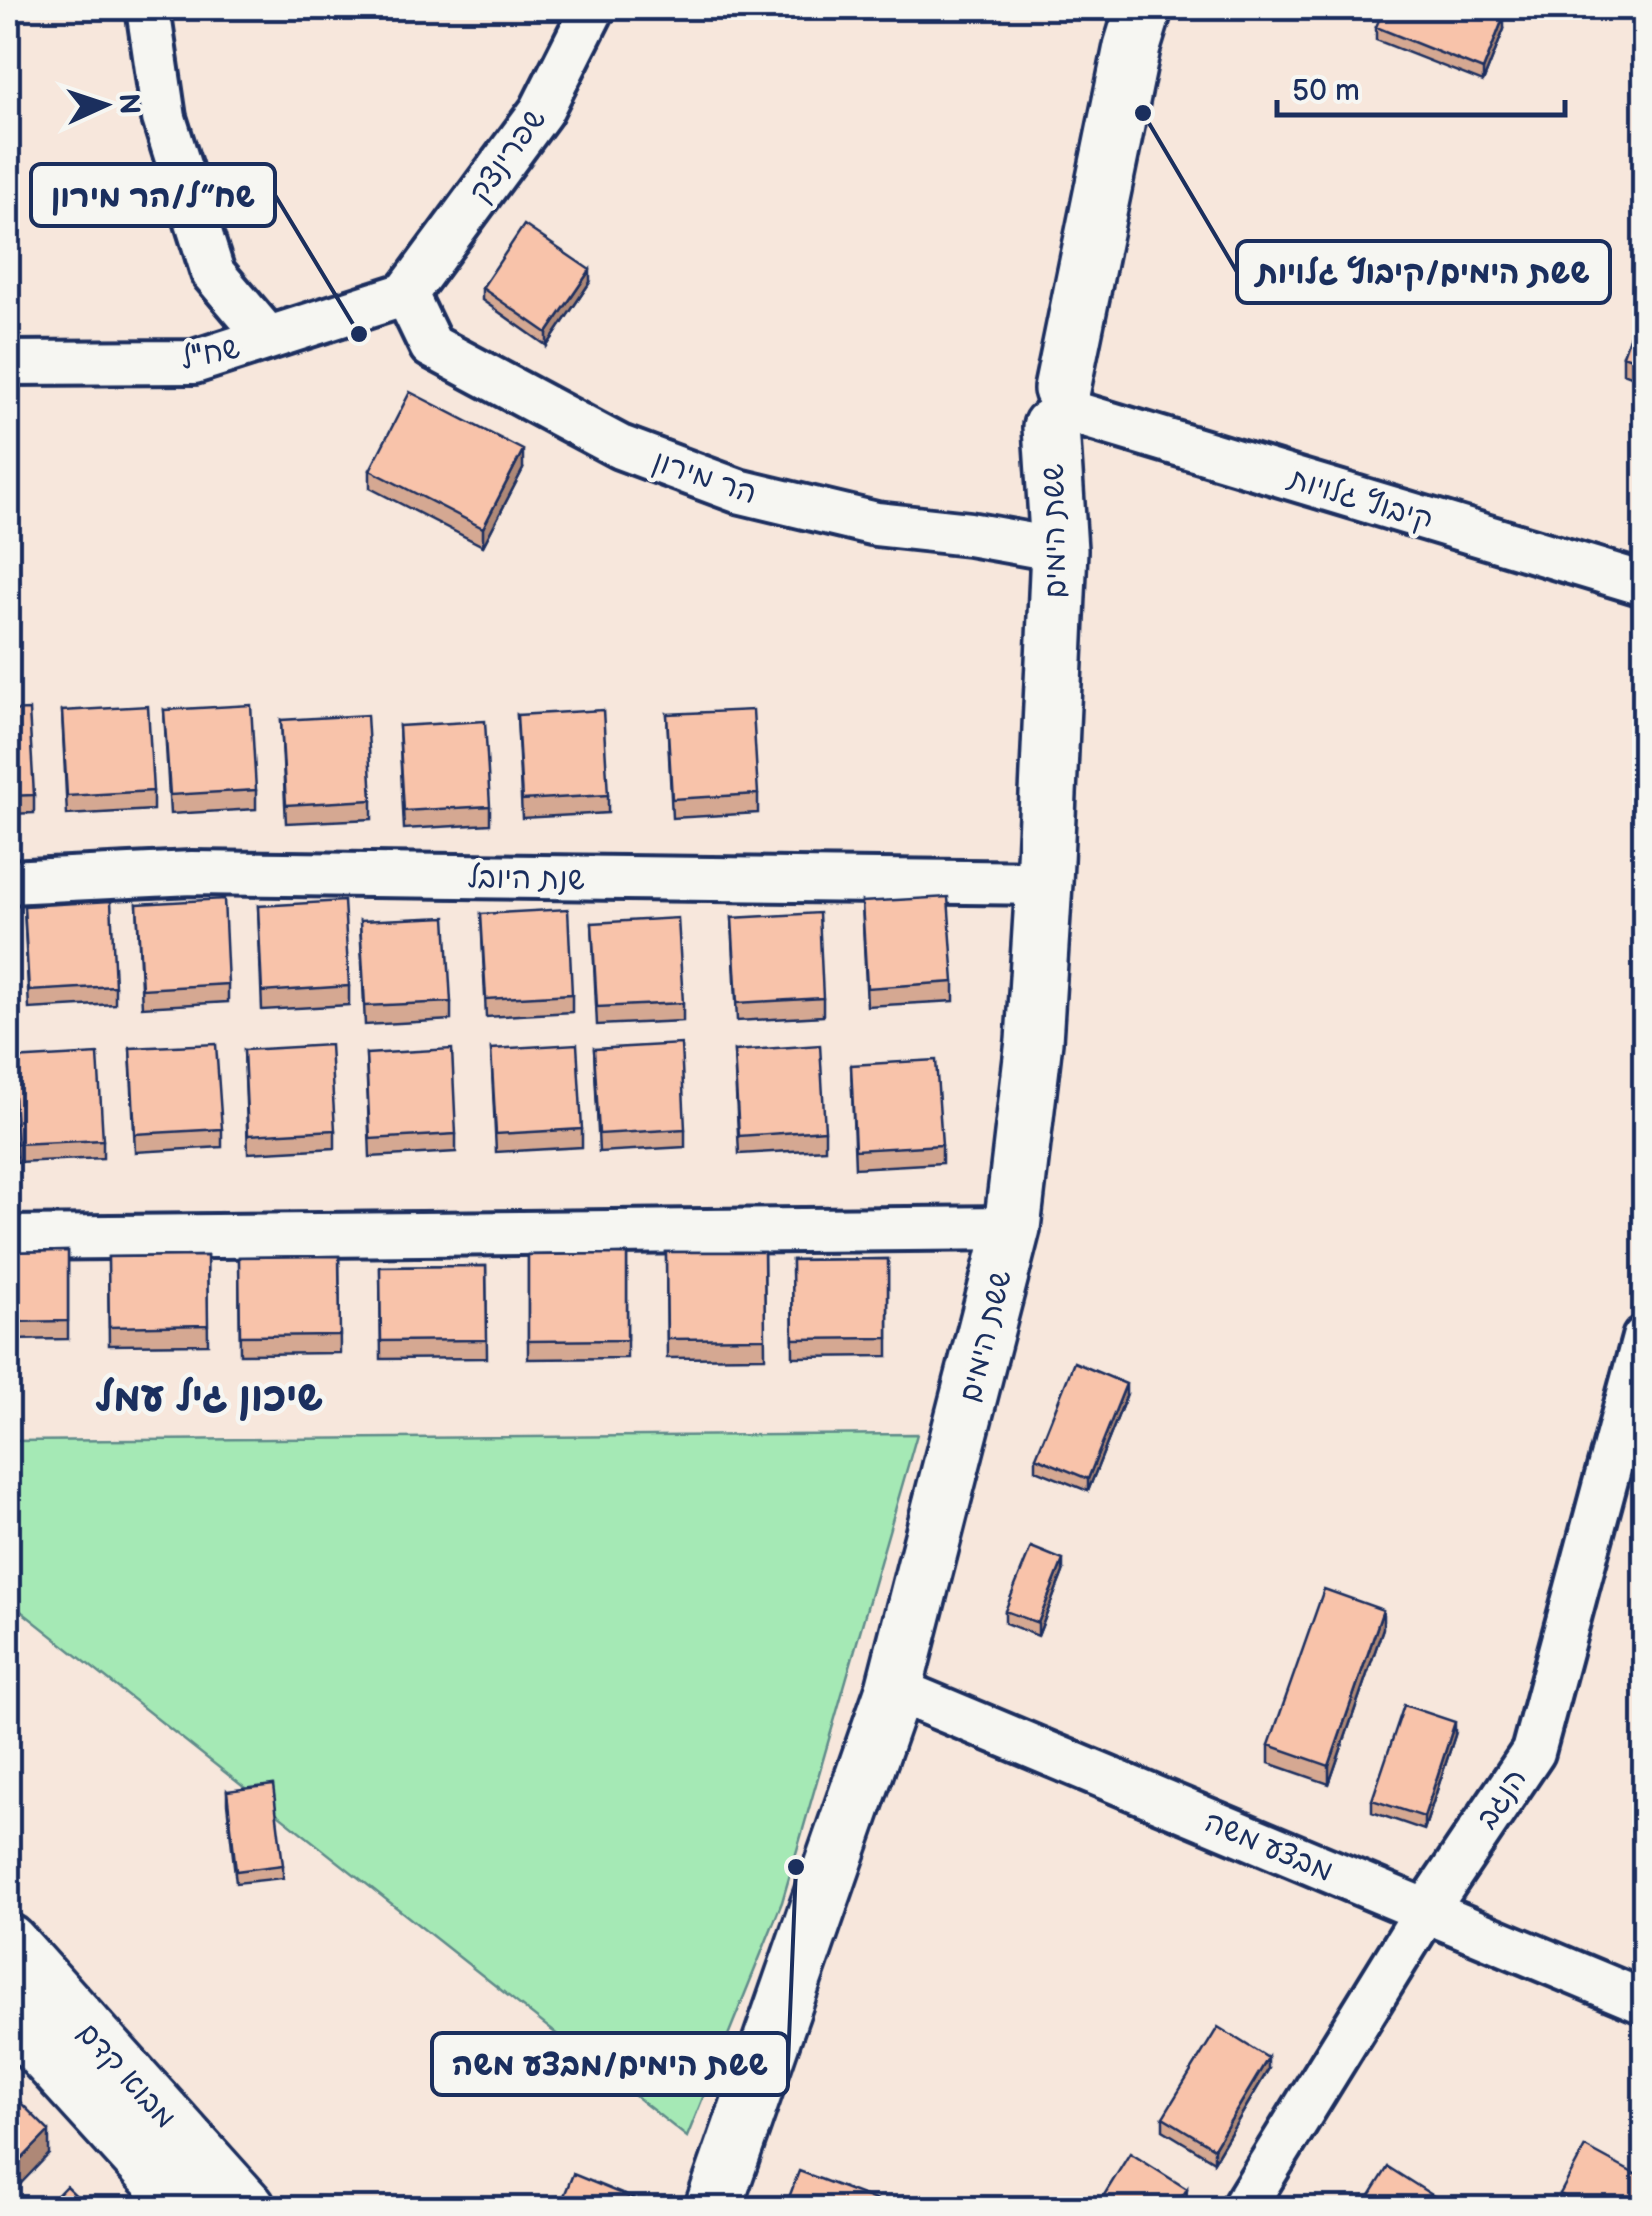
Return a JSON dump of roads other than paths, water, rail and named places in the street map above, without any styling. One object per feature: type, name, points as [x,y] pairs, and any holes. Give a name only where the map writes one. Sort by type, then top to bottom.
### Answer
[{"type":"street","points":[[148,8],[164,118],[214,274],[268,338]]},
{"type":"street","name":"שפרינצק","points":[[406,294],[541,111],[593,8]]},
{"type":"street","name":"ששת הימים","points":[[713,2208],[894,1689],[1012,1228],[1034,1040],[1044,883],[1064,410],[1132,47],[1144,8]]},
{"type":"street","name":"שח\"ל","points":[[8,363],[194,362],[406,294]]},
{"type":"street","name":"הר מירון","points":[[406,294],[430,346],[620,447],[738,491],[876,524],[969,534],[1059,550]]},
{"type":"street","name":"קיבוץ גלויות","points":[[1064,410],[1644,584]]},
{"type":"street","name":"שנת היובל","points":[[8,882],[192,873],[1044,883]]},
{"type":"street","points":[[8,1238],[1012,1228]]},
{"type":"street","name":"הנגב","points":[[1243,2208],[1426,1911],[1532,1752],[1644,1338]]},
{"type":"street","name":"מבצע משה","points":[[894,1689],[1644,2002]]},
{"type":"street","name":"מבוא קדם","points":[[8,1942],[248,2208]]},
{"type":"street","name":"מבוא קדם","points":[[8,2014],[186,2208]]},
{"type":"place","name":"ששת הימים/קיבוץ גלויות","points":[[1143,113]]},
{"type":"place","name":"שח״ל/הר מירון","points":[[359,334]]},
{"type":"place","name":"ששת הימים/מבצע משה","points":[[796,1867]]},
{"type":"district","name":"שיכון גיל עמל","points":[[209,1396]]}]
